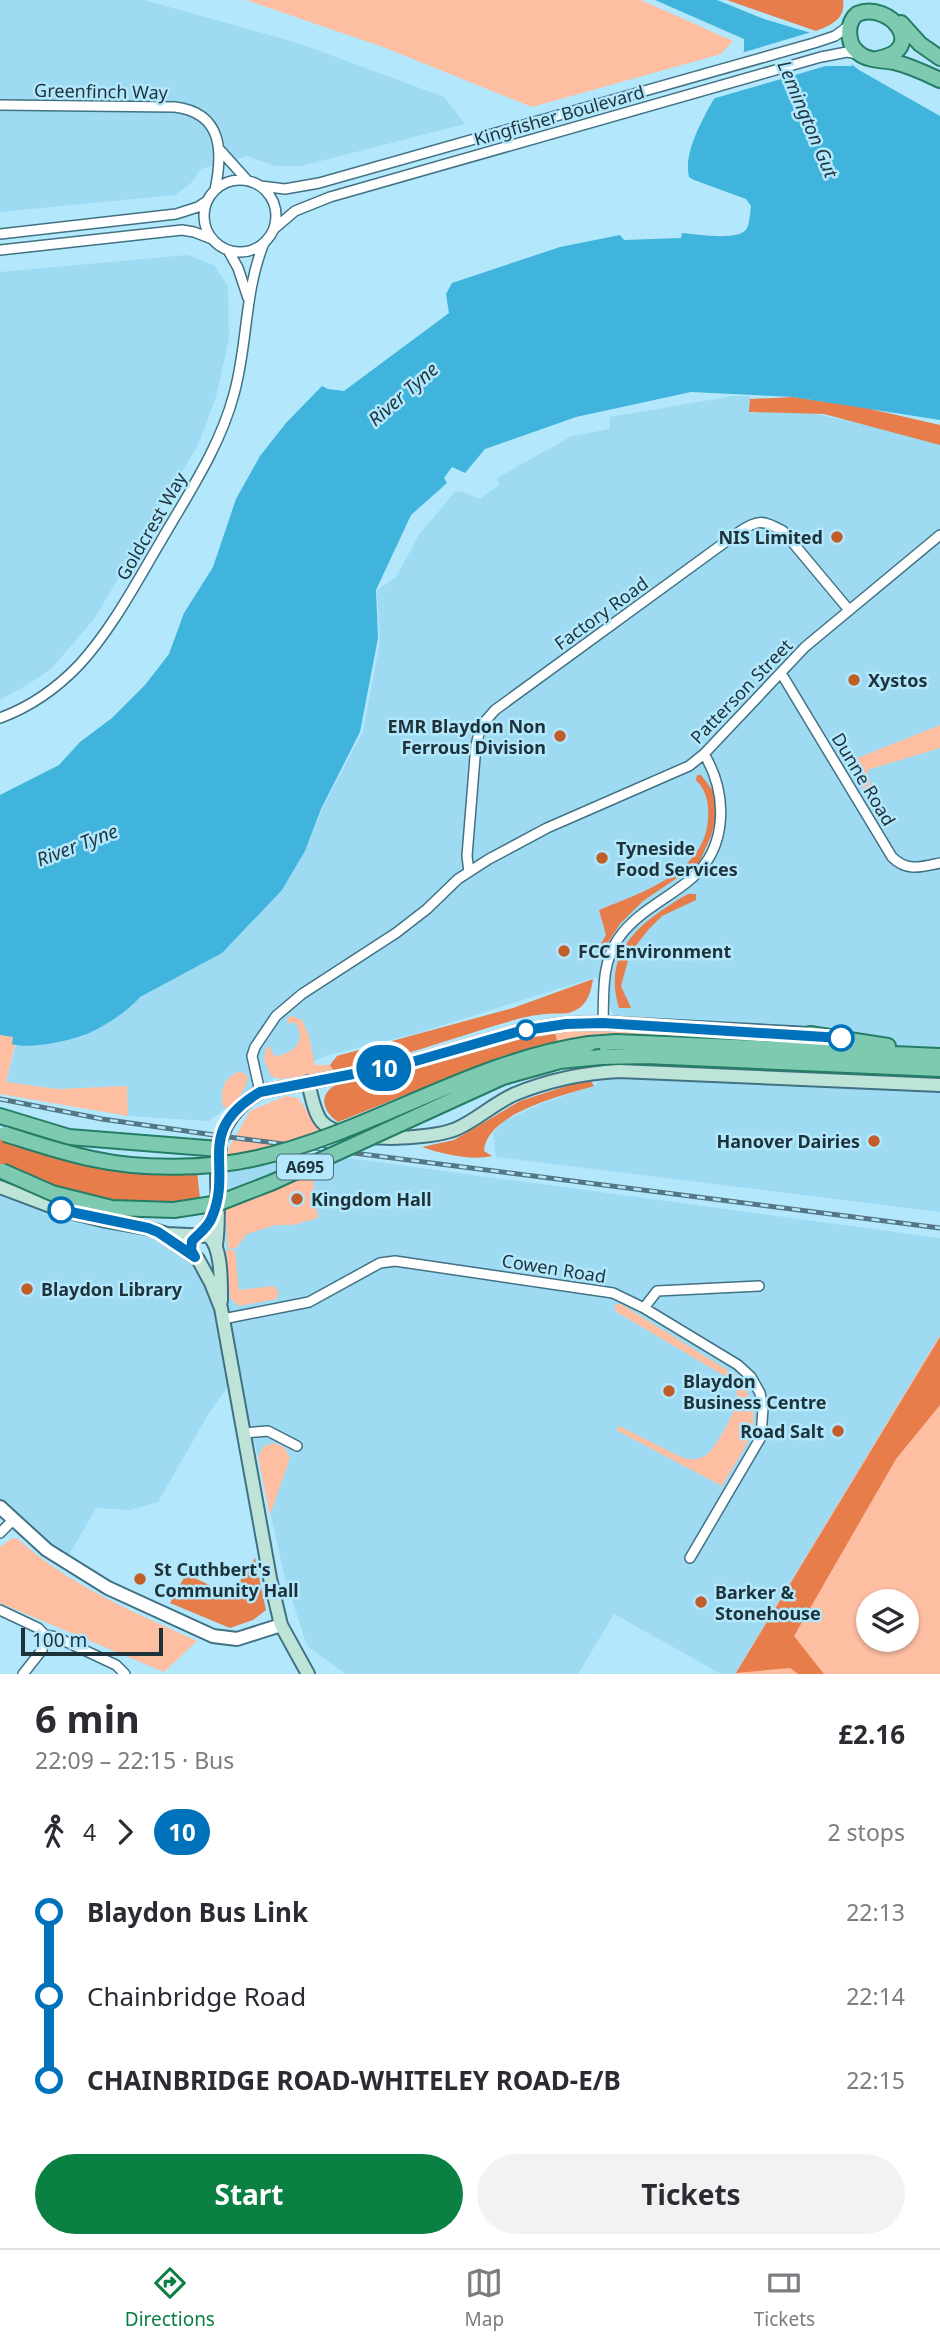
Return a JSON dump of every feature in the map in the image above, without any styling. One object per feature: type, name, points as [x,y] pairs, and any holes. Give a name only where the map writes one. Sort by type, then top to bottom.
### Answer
[{"type":"main road","points":[[855,0],[848,25],[853,53],[914,68],[940,80]]},
{"type":"main road","points":[[848,25],[863,9],[884,4],[920,44],[940,58]]},
{"type":"main road","points":[[877,59],[889,56],[897,49],[903,33],[901,22]]},
{"type":"main road","points":[[308,1674],[281,1625],[263,1546],[222,1313],[216,1247],[220,1214],[219,1149],[222,1130],[242,1103],[260,1092],[405,1064],[520,1031],[566,1024],[603,1023],[810,1034],[847,1038],[939,1060]]},
{"type":"main road","name":"A695","points":[[3,1133],[94,1160],[174,1166],[229,1163],[265,1156],[323,1138],[517,1059],[589,1044],[666,1044],[939,1060]]},
{"type":"main road","name":"A695","points":[[1,1171],[52,1193],[112,1208],[174,1210],[219,1203],[273,1182],[503,1077],[560,1061],[646,1056],[939,1060]]},
{"type":"main road","points":[[308,1082],[320,1121],[332,1130],[407,1139],[456,1129],[514,1094],[582,1073],[619,1071],[940,1085]]},
{"type":"main road","points":[[0,1116],[69,1137],[219,1149]]},
{"type":"main road","points":[[0,1187],[61,1210],[177,1236],[209,1236],[216,1247]]},
{"type":"main road","points":[[218,1196],[213,1215],[191,1245],[211,1283],[222,1313]]},
{"type":"main road","points":[[158,1232],[196,1258],[209,1258],[216,1247]]},
{"type":"street","name":"Kingfisher Boulevard","points":[[260,186],[285,189],[319,183],[814,43],[848,25]]},
{"type":"street","name":"Kingfisher Boulevard","points":[[275,228],[295,211],[317,201],[821,57],[853,53]]},
{"type":"street","name":"Greenfinch Way","points":[[0,106],[183,108],[195,113],[212,127],[220,150],[247,181]]},
{"type":"street","points":[[215,190],[220,150]]},
{"type":"street","points":[[0,234],[176,214],[198,207],[207,201],[215,190],[234,180],[247,181],[260,186],[270,196],[275,207],[275,228],[264,243],[248,300]]},
{"type":"street","points":[[207,201],[204,223],[212,239]]},
{"type":"street","points":[[0,250],[182,230],[212,239],[228,250],[242,252],[264,243]]},
{"type":"street","points":[[228,250],[238,268],[248,300]]},
{"type":"street","name":"Goldcrest Way","points":[[0,718],[47,693],[79,665],[111,623],[143,571],[200,473],[226,420],[242,362],[248,300]]},
{"type":"street","name":"Factory Road","points":[[469,872],[467,856],[476,745],[481,726],[495,710],[739,532],[754,522],[768,523],[783,531],[849,610]]},
{"type":"street","name":"Patterson Street","points":[[260,1092],[252,1056],[255,1047],[276,1017],[302,994],[396,933],[469,872],[547,828],[677,772],[704,754],[805,647],[940,535]]},
{"type":"street","name":"Dunne Road","points":[[781,673],[892,858],[912,869],[940,863]]},
{"type":"street","points":[[603,1023],[606,967],[616,941],[635,920],[692,878],[701,868],[716,839],[721,817],[719,788],[704,754]]},
{"type":"street","name":"Cowen Road","points":[[222,1313],[309,1302],[380,1264],[395,1261],[606,1291],[644,1308],[738,1365],[751,1377],[760,1393],[764,1408],[761,1437],[690,1558]]},
{"type":"street","points":[[644,1308],[657,1291],[759,1286]]},
{"type":"street","points":[[243,1433],[268,1430],[297,1446]]},
{"type":"street","points":[[0,1507],[47,1550],[108,1588],[213,1636],[237,1639],[281,1625]]},
{"type":"street","points":[[0,1533],[13,1520]]},
{"type":"street","points":[[0,1610],[38,1628],[45,1635],[56,1637],[116,1665],[125,1674]]},
{"type":"street","points":[[23,1674],[42,1650],[45,1635]]},
{"type":"shaded area","points":[[0,0],[144,0],[298,43],[444,97],[465,124],[301,166],[276,166],[247,156],[201,169],[191,183],[175,195],[0,212]]},
{"type":"shaded area","points":[[246,0],[641,0],[733,41],[721,54],[532,107],[383,47]]},
{"type":"shaded area","points":[[727,0],[843,0],[843,7],[840,17],[816,31]]},
{"type":"shaded area","points":[[187,255],[214,265],[228,286],[229,339],[216,397],[198,445],[94,619],[51,669],[0,700],[0,272]]},
{"type":"shaded area","points":[[733,396],[750,396],[751,413],[796,410],[940,443],[940,1047],[622,1034],[596,977],[415,1034],[328,1055],[253,1088],[209,1121],[128,1116],[127,1086],[58,1089],[6,1082],[16,1046],[37,1045],[140,997],[282,890],[305,851],[322,809],[363,731],[380,641],[377,590],[396,577],[420,533],[455,492],[460,491],[480,499],[499,485],[497,478],[572,436],[610,429],[610,417]]},
{"type":"shaded area","points":[[793,397],[866,408],[940,425],[940,445],[824,414],[749,412],[750,399]]},
{"type":"shaded area","points":[[940,725],[940,748],[867,770],[873,792],[870,799],[845,763]]},
{"type":"shaded area","points":[[697,775],[701,775],[714,792],[717,814],[699,863],[643,901],[620,924],[602,952],[597,951],[606,935],[599,910],[651,888],[683,867],[695,854],[704,838],[708,819],[706,798],[696,780]]},
{"type":"shaded area","points":[[688,894],[696,894],[696,900],[662,916],[630,953],[621,986],[631,1008],[619,1008],[615,988],[616,969],[621,953],[642,926]]},
{"type":"shaded area","points":[[593,979],[586,1001],[572,1012],[522,1018],[357,1066],[334,1071],[330,1065],[337,1056],[513,1008]]},
{"type":"shaded area","points":[[292,1016],[302,1020],[309,1036],[315,1065],[330,1065],[334,1071],[280,1079],[271,1076],[264,1060],[266,1048],[269,1046],[275,1057],[293,1049],[299,1042],[296,1023],[288,1023],[287,1018]]},
{"type":"shaded area","points":[[578,1029],[762,1037],[862,1045],[874,1049],[610,1037],[557,1041],[555,1032]]},
{"type":"shaded area","points":[[555,1032],[557,1041],[503,1056],[338,1122],[324,1104],[329,1090],[347,1081],[403,1071]]},
{"type":"shaded area","points":[[0,1035],[13,1037],[15,1045],[6,1082],[58,1089],[127,1086],[128,1116],[0,1094]]},
{"type":"shaded area","points":[[610,1062],[896,1073],[940,1076],[940,1080],[610,1066]]},
{"type":"shaded area","points":[[606,1063],[940,1078],[940,1212],[496,1157],[493,1133],[504,1121],[543,1103],[596,1085]]},
{"type":"shaded area","points":[[240,1071],[248,1076],[243,1090],[228,1108],[223,1106],[224,1084]]},
{"type":"shaded area","points":[[591,1081],[594,1086],[528,1108],[498,1126],[488,1138],[484,1151],[492,1156],[457,1156],[422,1147],[454,1140],[520,1101],[576,1083]]},
{"type":"shaded area","points":[[286,1096],[298,1098],[320,1130],[267,1149],[226,1157],[250,1111]]},
{"type":"shaded area","points":[[0,1139],[84,1163],[197,1171],[200,1199],[123,1201],[48,1185],[0,1164]]},
{"type":"shaded area","points":[[227,1158],[348,1158],[940,1238],[940,1336],[735,1674],[721,1674],[614,1614],[578,1674],[346,1674],[307,1646],[285,1578],[230,1334],[224,1208]]},
{"type":"shaded area","points":[[312,1174],[318,1218],[293,1225],[276,1225],[247,1234],[236,1248],[228,1249],[225,1209]]},
{"type":"shaded area","points":[[0,1187],[158,1232],[207,1274],[234,1378],[209,1413],[158,1502],[130,1510],[96,1508],[66,1560],[0,1507]]},
{"type":"shaded area","points":[[226,1250],[235,1250],[239,1290],[274,1286],[279,1292],[276,1299],[239,1306],[230,1298]]},
{"type":"shaded area","points":[[615,1304],[621,1304],[737,1376],[747,1392],[754,1420],[751,1432],[722,1486],[616,1430],[619,1426],[683,1458],[699,1458],[705,1456],[720,1438],[734,1410],[737,1397],[735,1387],[728,1378],[615,1311]]},
{"type":"shaded area","points":[[940,1336],[940,1674],[735,1674]]},
{"type":"shaded area","points":[[940,1337],[940,1405],[896,1459],[794,1636],[824,1674],[798,1674],[790,1668],[736,1673]]},
{"type":"shaded area","points":[[275,1443],[284,1447],[290,1458],[270,1515],[258,1457],[264,1446]]},
{"type":"shaded area","points":[[12,1538],[18,1539],[59,1571],[81,1584],[197,1641],[164,1672],[0,1603],[0,1547]]},
{"type":"shaded area","points":[[255,1558],[266,1610],[253,1620],[230,1628],[170,1603],[186,1574],[231,1595]]},
{"type":"water","points":[[655,0],[717,0],[764,19],[811,33],[859,70],[940,116],[940,420],[793,397],[691,392],[576,417],[485,449],[465,473],[452,467],[444,478],[447,483],[411,515],[376,590],[378,638],[360,732],[321,809],[305,851],[282,890],[222,953],[140,997],[104,1025],[63,1041],[29,1046],[12,1044],[13,1037],[0,1035],[0,795],[59,765],[80,742],[112,718],[145,685],[169,654],[184,613],[213,567],[236,499],[260,456],[286,423],[322,386],[344,391],[449,313],[446,294],[452,283],[560,247],[620,235],[624,240],[681,238],[682,233],[727,236],[736,235],[747,228],[751,206],[746,199],[689,177],[688,163],[691,147],[706,112],[744,51],[744,39]]},
{"type":"pier","points":[[815,31],[849,58],[852,66],[826,66],[712,99],[738,54]]},
{"type":"railway","points":[[0,1099],[102,1119],[221,1136],[940,1228]]},
{"type":"bus line","name":"10","points":[[61,1210],[148,1228],[195,1257],[191,1250],[192,1241],[201,1235],[209,1224],[216,1206],[222,1130],[242,1103],[260,1092],[405,1064],[520,1031],[566,1024],[603,1023],[841,1038]]},
{"type":"place","name":"NIS Limited","points":[[837,537]]},
{"type":"place","name":"Xystos","points":[[854,680]]},
{"type":"place","name":"EMR Blaydon Non Ferrous Division","points":[[560,736]]},
{"type":"place","name":"Tyneside Food Services","points":[[602,858]]},
{"type":"place","name":"FCC Environment","points":[[564,951]]},
{"type":"place","name":"Hanover Dairies","points":[[874,1141]]},
{"type":"place","name":"Kingdom Hall","points":[[297,1199]]},
{"type":"place","name":"Blaydon Library","points":[[27,1289]]},
{"type":"place","name":"Blaydon Business Centre","points":[[669,1391]]},
{"type":"place","name":"Road Salt","points":[[838,1431]]},
{"type":"place","name":"St Cuthbert's Community Hall","points":[[140,1579]]},
{"type":"place","name":"Barker & Stonehouse","points":[[701,1602]]},
{"type":"water label","name":"Lemington Gut","points":[[808,119]]},
{"type":"water label","name":"River Tyne","points":[[403,394]]},
{"type":"water label","name":"River Tyne","points":[[77,845]]}]
